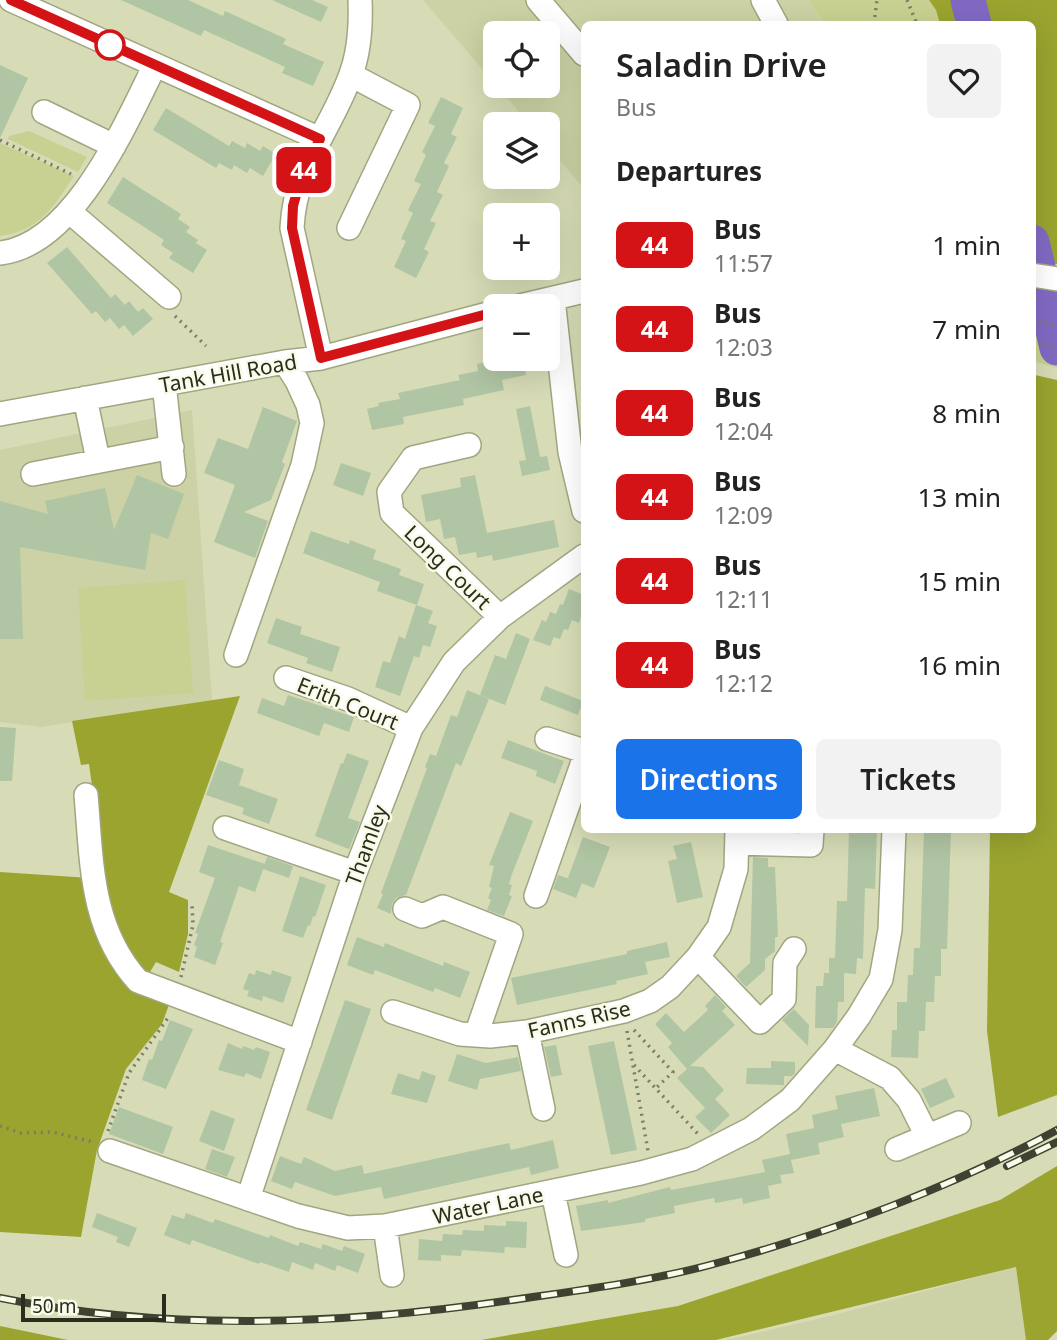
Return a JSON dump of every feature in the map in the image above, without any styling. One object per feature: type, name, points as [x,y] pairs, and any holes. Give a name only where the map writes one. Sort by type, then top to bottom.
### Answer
[{"type":"street","points":[[11,0],[320,139]]},
{"type":"street","points":[[321,358],[292,228],[293,206],[302,174],[351,75],[360,32],[360,0]]},
{"type":"street","points":[[538,0],[581,50]]},
{"type":"street","points":[[763,0],[774,21]]},
{"type":"street","points":[[0,253],[31,245],[70,212],[114,146],[155,65]]},
{"type":"street","points":[[349,228],[408,105],[351,75]]},
{"type":"street","points":[[44,113],[114,146]]},
{"type":"street","points":[[70,212],[169,297]]},
{"type":"street","points":[[1036,276],[1057,279]]},
{"type":"street","points":[[560,297],[581,292]]},
{"type":"street","name":"Tank Hill Road","points":[[0,414],[285,362],[321,358],[483,315]]},
{"type":"street","points":[[236,655],[303,464],[312,423],[308,405],[285,362]]},
{"type":"street","points":[[560,362],[570,452],[581,498]]},
{"type":"street","points":[[164,384],[174,474]]},
{"type":"street","points":[[85,398],[97,460]]},
{"type":"street","name":"Long Court","points":[[469,445],[413,458],[389,492],[392,513],[500,617]]},
{"type":"street","points":[[33,474],[172,446]]},
{"type":"street","name":"Thamley","points":[[248,1199],[355,873],[411,728],[454,662],[500,617],[581,558]]},
{"type":"street","name":"Erith Court","points":[[286,678],[348,699],[411,728]]},
{"type":"street","points":[[547,738],[581,750]]},
{"type":"street","points":[[537,895],[581,768]]},
{"type":"street","points":[[86,795],[94,880],[104,929],[121,963],[138,981],[300,1042]]},
{"type":"street","points":[[225,828],[355,873]]},
{"type":"street","points":[[737,836],[811,845],[812,833]]},
{"type":"street","name":"Water Lane","points":[[106,1149],[298,1216],[348,1228],[384,1226],[553,1192],[692,1159],[751,1129],[790,1100],[859,1017],[881,979],[890,930],[894,833]]},
{"type":"street","name":"Fanns Rise","points":[[394,1012],[460,1034],[490,1036],[527,1032],[624,1012],[650,1001],[670,988],[698,957],[719,927],[736,869],[737,836]]},
{"type":"street","points":[[405,909],[422,916],[443,907],[511,934],[476,1035]]},
{"type":"street","points":[[698,957],[760,1022],[784,999],[785,963],[794,949]]},
{"type":"street","points":[[527,1032],[543,1108]]},
{"type":"street","points":[[835,1049],[890,1078],[909,1100],[927,1136]]},
{"type":"street","points":[[897,1149],[959,1123]]},
{"type":"street","points":[[553,1192],[566,1255]]},
{"type":"street","points":[[384,1226],[392,1275]]},
{"type":"path","points":[[874,21],[877,0]]},
{"type":"path","points":[[907,0],[916,21]]},
{"type":"path","points":[[0,140],[89,183]]},
{"type":"path","points":[[169,297],[176,318],[206,346]]},
{"type":"path","points":[[1036,320],[1057,326]]},
{"type":"path","points":[[1036,341],[1057,348]]},
{"type":"path","points":[[0,1126],[21,1133],[53,1132],[89,1139],[106,1149],[129,1073],[179,998],[193,925],[192,904]]},
{"type":"path","points":[[652,1170],[626,1022],[673,1072],[656,1088]]},
{"type":"path","points":[[633,1064],[711,1149]]},
{"type":"shaded area","points":[[423,0],[809,0],[823,21],[581,21],[581,185],[560,160],[560,112],[519,112],[507,98],[560,98],[560,21],[483,21],[483,70]]},
{"type":"shaded area","points":[[809,0],[929,0],[939,21],[823,21]]},
{"type":"shaded area","points":[[29,131],[87,157],[78,172],[8,139],[9,136]]},
{"type":"shaded area","points":[[0,143],[74,176],[44,216],[25,229],[0,236]]},
{"type":"shaded area","points":[[1036,310],[1057,314],[1057,368],[1036,362]]},
{"type":"shaded area","points":[[192,410],[212,700],[41,727],[0,722],[0,450]]},
{"type":"shaded area","points":[[185,580],[193,693],[85,701],[78,588]]},
{"type":"shaded area","points":[[1016,1267],[1026,1340],[726,1340],[830,1316]]},
{"type":"green space","points":[[929,0],[1057,0],[1057,264],[1036,260],[1036,21],[939,21]]},
{"type":"green space","points":[[1036,375],[1057,380],[1057,1095],[998,1117],[987,1031],[990,833],[1036,833]]},
{"type":"green space","points":[[240,696],[169,892],[188,900],[188,934],[179,972],[156,962],[147,977],[170,1002],[162,1024],[126,1069],[97,1150],[81,1237],[0,1232],[0,872],[105,879],[89,764],[81,765],[72,721]]},
{"type":"green space","points":[[1057,1166],[1057,1331],[1048,1340],[1026,1340],[1016,1267],[716,1340],[481,1340],[678,1306],[1000,1200]]},
{"type":"green space","points":[[0,1326],[68,1340],[0,1340]]},
{"type":"building","points":[[121,0],[188,0],[223,16],[225,11],[286,39],[283,44],[324,62],[313,86],[282,73],[285,67],[204,30],[201,36]]},
{"type":"building","points":[[272,0],[312,0],[328,7],[321,22]]},
{"type":"building","points":[[0,65],[28,78],[0,138]]},
{"type":"building","points":[[441,97],[463,108],[451,134],[457,137],[444,163],[449,166],[437,192],[443,195],[430,221],[436,223],[424,249],[429,252],[416,278],[394,267],[406,241],[401,239],[413,213],[408,210],[421,184],[414,181],[426,155],[422,152],[435,126],[428,123]]},
{"type":"building","points":[[166,108],[229,146],[232,141],[245,148],[247,143],[260,151],[263,146],[276,154],[263,176],[250,168],[247,173],[234,165],[232,170],[219,163],[216,168],[153,130]]},
{"type":"building","points":[[123,177],[181,214],[178,219],[190,227],[186,232],[207,250],[193,273],[169,258],[173,253],[161,245],[164,240],[107,203]]},
{"type":"building","points":[[67,247],[111,298],[115,294],[125,305],[129,301],[138,312],[143,308],[153,319],[133,336],[124,325],[119,329],[110,318],[105,322],[96,311],[92,314],[47,263]]},
{"type":"building","points":[[483,363],[483,371],[525,371],[526,375],[502,380],[504,390],[463,399],[464,405],[403,417],[404,424],[372,430],[367,409],[379,406],[378,403],[400,399],[398,393],[460,380],[458,375],[478,371],[477,364]]},
{"type":"building","points":[[530,406],[540,457],[547,456],[550,470],[522,476],[519,461],[526,460],[516,409]]},
{"type":"building","points":[[263,407],[297,421],[271,500],[244,512],[268,521],[255,558],[214,542],[235,485],[204,473],[218,438],[248,449]]},
{"type":"building","points":[[341,463],[371,473],[363,496],[333,485]]},
{"type":"building","points":[[137,475],[184,494],[168,539],[151,533],[145,570],[20,547],[23,639],[0,639],[0,501],[48,514],[45,501],[105,488],[114,530]]},
{"type":"building","points":[[475,475],[487,533],[554,520],[559,547],[493,561],[492,555],[477,558],[476,552],[459,555],[455,537],[444,539],[440,519],[426,522],[421,495],[461,487],[460,478]]},
{"type":"building","points":[[311,531],[349,544],[350,540],[376,550],[373,559],[401,569],[399,575],[424,584],[417,605],[377,591],[380,582],[303,553]]},
{"type":"building","points":[[569,589],[581,594],[579,623],[572,620],[568,630],[564,629],[560,639],[554,637],[550,646],[533,640],[542,620],[546,622],[550,612],[556,614],[560,604],[563,605]]},
{"type":"building","points":[[416,605],[433,611],[428,623],[437,626],[430,647],[423,645],[419,658],[414,656],[400,696],[375,687],[383,661],[390,663],[399,636],[405,639]]},
{"type":"building","points":[[276,618],[302,627],[300,634],[340,647],[332,672],[306,663],[308,658],[267,643]]},
{"type":"building","points":[[516,633],[530,639],[505,705],[480,695],[495,655],[506,659]]},
{"type":"building","points":[[545,686],[581,700],[581,707],[578,715],[540,700]]},
{"type":"building","points":[[467,690],[489,699],[461,766],[456,763],[406,895],[396,898],[391,914],[377,908],[383,894],[381,893],[430,754],[436,756],[451,715],[457,717]]},
{"type":"building","points":[[288,695],[354,717],[349,732],[324,723],[319,736],[257,713],[262,698],[284,706]]},
{"type":"building","points":[[0,727],[16,728],[12,781],[0,781]]},
{"type":"building","points":[[508,740],[564,761],[555,784],[536,776],[537,771],[501,758]]},
{"type":"building","points":[[347,753],[369,761],[348,818],[360,822],[349,849],[315,836]]},
{"type":"building","points":[[219,760],[244,769],[239,785],[278,799],[269,824],[242,814],[244,808],[206,795]]},
{"type":"building","points":[[510,812],[533,821],[512,874],[509,895],[512,896],[504,916],[487,910],[491,900],[488,898],[494,866],[489,865]]},
{"type":"building","points":[[849,833],[877,833],[875,889],[865,888],[863,959],[857,958],[856,974],[844,973],[844,1002],[838,1002],[837,1022],[833,1028],[815,1028],[816,986],[823,986],[824,973],[829,973],[829,958],[835,958],[837,901],[847,901]]},
{"type":"building","points":[[924,833],[951,833],[947,949],[941,949],[941,976],[935,976],[934,1002],[926,1002],[925,1031],[919,1031],[918,1058],[891,1057],[892,1030],[897,1030],[897,1002],[907,1002],[908,975],[913,975],[914,948],[920,948]]},
{"type":"building","points":[[583,837],[610,847],[594,888],[568,878]]},
{"type":"building","points":[[691,842],[703,897],[677,903],[668,861],[677,859],[673,846]]},
{"type":"building","points":[[208,845],[265,864],[255,892],[239,886],[215,965],[194,957],[198,934],[195,933],[215,878],[199,872]]},
{"type":"building","points":[[267,857],[293,866],[289,878],[263,869]]},
{"type":"building","points":[[753,857],[768,858],[768,867],[775,867],[778,937],[775,937],[775,951],[765,959],[765,970],[746,987],[736,976],[750,963]]},
{"type":"building","points":[[558,875],[582,883],[576,898],[553,889]]},
{"type":"building","points":[[300,876],[326,885],[315,917],[313,916],[303,938],[282,931]]},
{"type":"building","points":[[357,937],[384,947],[385,943],[443,966],[444,962],[470,972],[460,998],[435,988],[433,992],[375,970],[373,975],[347,965]]},
{"type":"building","points":[[667,942],[670,957],[645,962],[648,974],[616,981],[617,984],[517,1005],[511,978],[627,954],[627,951]]},
{"type":"building","points":[[256,970],[271,975],[272,970],[292,977],[283,1003],[263,996],[262,1001],[247,996],[249,991],[243,989],[249,973],[255,975]]},
{"type":"building","points":[[715,995],[726,1007],[722,1011],[735,1025],[690,1066],[703,1067],[724,1090],[715,1099],[730,1115],[711,1133],[695,1117],[705,1108],[677,1078],[687,1069],[668,1047],[672,1043],[655,1024],[666,1013],[684,1032],[708,1010],[705,1006]]},
{"type":"building","points":[[345,1000],[371,1009],[332,1120],[306,1110]]},
{"type":"building","points":[[794,1009],[809,1025],[808,1046],[782,1020]]},
{"type":"building","points":[[170,1020],[193,1029],[166,1089],[142,1080],[149,1059],[152,1060]]},
{"type":"building","points":[[614,1041],[637,1150],[611,1155],[588,1046]]},
{"type":"building","points":[[228,1043],[242,1049],[243,1046],[254,1050],[256,1047],[270,1052],[261,1079],[246,1073],[244,1077],[218,1070]]},
{"type":"building","points":[[556,1045],[562,1075],[551,1077],[544,1047]]},
{"type":"building","points":[[457,1054],[486,1063],[518,1057],[521,1071],[480,1079],[477,1090],[448,1081]]},
{"type":"building","points":[[771,1061],[795,1062],[795,1073],[792,1076],[784,1076],[784,1085],[746,1084],[747,1068],[771,1068]]},
{"type":"building","points":[[422,1071],[436,1076],[427,1103],[391,1094],[398,1073],[419,1080]]},
{"type":"building","points":[[946,1078],[955,1097],[930,1108],[921,1089]]},
{"type":"building","points":[[874,1088],[880,1116],[841,1124],[844,1137],[818,1143],[820,1154],[791,1160],[794,1173],[780,1175],[782,1183],[768,1186],[770,1198],[743,1204],[742,1198],[715,1203],[714,1198],[674,1206],[675,1213],[645,1219],[645,1222],[581,1231],[576,1206],[608,1200],[608,1203],[670,1187],[671,1190],[765,1172],[762,1160],[790,1154],[786,1134],[814,1128],[812,1115],[838,1109],[835,1096]]},
{"type":"building","points":[[119,1107],[173,1127],[163,1154],[109,1134]]},
{"type":"building","points":[[211,1110],[235,1119],[224,1151],[199,1141]]},
{"type":"building","points":[[553,1140],[559,1168],[531,1175],[529,1167],[384,1199],[381,1187],[335,1196],[295,1182],[292,1189],[271,1181],[280,1156],[301,1164],[304,1157],[335,1171],[362,1165],[364,1174],[509,1143],[511,1150]]},
{"type":"building","points":[[212,1149],[235,1157],[227,1177],[205,1169]]},
{"type":"building","points":[[97,1213],[137,1228],[129,1247],[116,1242],[118,1237],[92,1227]]},
{"type":"building","points":[[186,1213],[213,1223],[215,1219],[269,1238],[270,1235],[298,1246],[300,1242],[321,1249],[323,1244],[342,1251],[344,1246],[365,1254],[358,1273],[337,1265],[335,1271],[315,1263],[313,1270],[292,1262],[289,1272],[192,1240],[190,1245],[164,1235],[172,1215],[184,1219]]},
{"type":"building","points":[[506,1221],[527,1222],[526,1248],[505,1247],[504,1253],[462,1250],[461,1256],[441,1255],[441,1261],[418,1260],[419,1239],[442,1241],[443,1234],[462,1235],[463,1230],[484,1231],[484,1225],[506,1226]]},
{"type":"waterway","points":[[968,0],[973,21]]},
{"type":"waterway","points":[[1036,259],[1057,348]]},
{"type":"railway","points":[[0,1298],[127,1316],[256,1321],[384,1315],[591,1289],[695,1269],[807,1236],[935,1188],[1057,1130]]},
{"type":"railway","points":[[1007,1166],[1057,1142]]},
{"type":"bus line","name":"44","points":[[11,0],[320,139],[302,174],[293,206],[292,228],[321,358],[483,315]]}]
